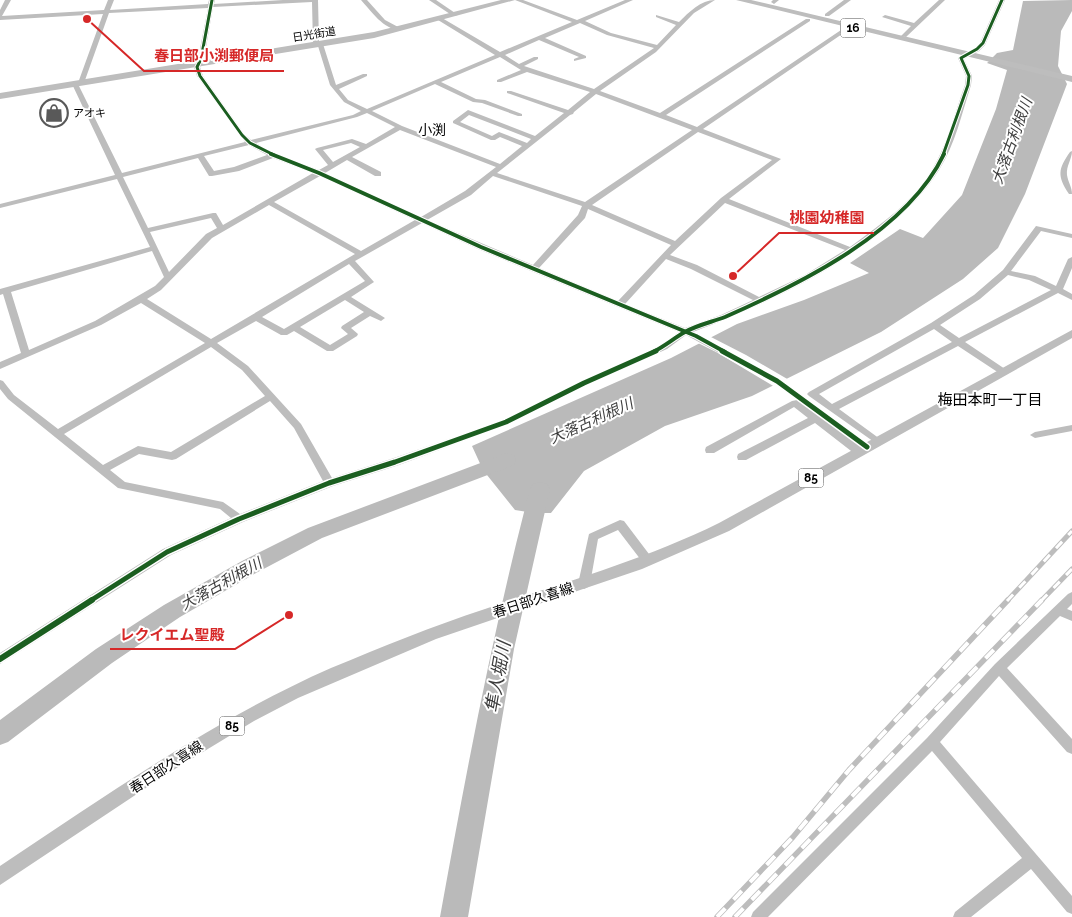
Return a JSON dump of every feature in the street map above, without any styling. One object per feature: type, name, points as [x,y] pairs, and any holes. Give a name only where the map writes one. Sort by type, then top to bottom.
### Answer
[{"type":"highway","name":"日光街道","points":[[0,96],[318,44],[398,29],[511,0]]},
{"type":"highway","name":"16","points":[[753,0],[850,26],[902,37]]},
{"type":"highway","name":"16","points":[[764,0],[775,1],[827,15],[850,26]]},
{"type":"highway","name":"16","points":[[736,1],[808,20],[850,26]]},
{"type":"highway","name":"16","points":[[736,1],[902,37],[1072,77]]},
{"type":"main road","name":"春日部久喜線","points":[[0,876],[154,774],[216,735],[275,703],[336,674],[485,615],[584,584],[676,551],[717,531],[1072,333]]},
{"type":"street","points":[[8,0],[0,17],[107,12],[212,3],[313,0],[318,44],[336,88],[346,101],[400,127],[501,168]]},
{"type":"street","points":[[111,0],[78,83],[119,175],[168,277]]},
{"type":"street","points":[[364,0],[383,21],[398,29]]},
{"type":"street","points":[[432,0],[455,15]]},
{"type":"street","points":[[518,0],[609,34],[658,47]]},
{"type":"street","points":[[0,206],[355,116],[630,0]]},
{"type":"street","points":[[58,433],[256,317],[306,285],[468,193],[595,92],[658,47],[692,12],[712,0]]},
{"type":"street","points":[[827,15],[848,0]]},
{"type":"street","points":[[902,37],[942,0]]},
{"type":"street","points":[[0,659],[167,552],[240,518],[329,483],[395,462],[506,422],[584,383],[664,347],[686,331],[724,317],[808,278],[851,250],[899,214],[922,190],[937,168],[946,149],[968,84],[969,76],[962,58],[968,53],[979,49],[985,40],[1002,0]]},
{"type":"street","points":[[212,3],[201,59],[197,67],[200,76],[236,127],[250,143],[534,270],[686,331],[777,380],[867,446]]},
{"type":"street","points":[[658,16],[680,24]]},
{"type":"street","points":[[885,17],[915,25]]},
{"type":"street","points":[[440,19],[527,70],[697,128],[777,159],[724,200],[676,244],[620,304]]},
{"type":"street","points":[[660,116],[808,20]]},
{"type":"street","points":[[534,270],[582,216],[586,205],[850,26]]},
{"type":"street","points":[[539,38],[584,57],[576,60]]},
{"type":"street","points":[[519,66],[536,58]]},
{"type":"street","points":[[499,81],[527,70]]},
{"type":"street","points":[[336,88],[365,75]]},
{"type":"street","points":[[435,82],[475,101],[483,101],[520,115]]},
{"type":"street","points":[[509,92],[571,113]]},
{"type":"street","points":[[528,146],[499,134],[492,139],[455,122],[468,112],[537,139]]},
{"type":"street","points":[[0,366],[98,323],[141,299],[158,288],[208,236],[400,127]]},
{"type":"street","points":[[332,166],[319,149],[352,141],[364,146]]},
{"type":"street","points":[[1072,153],[1064,164],[1063,176],[1072,192]]},
{"type":"street","points":[[200,155],[212,174],[274,155]]},
{"type":"street","points":[[348,158],[378,174]]},
{"type":"street","points":[[493,174],[586,205],[676,244]]},
{"type":"street","points":[[724,200],[851,250]]},
{"type":"street","points":[[269,202],[361,254]]},
{"type":"street","points":[[146,232],[212,215],[221,229]]},
{"type":"street","points":[[867,446],[832,408],[812,394],[934,325],[977,297],[1006,272],[1039,228],[1072,236]]},
{"type":"street","points":[[26,355],[3,291],[155,248]]},
{"type":"street","points":[[665,256],[694,267],[759,300]]},
{"type":"street","points":[[832,408],[1058,290],[1072,259]]},
{"type":"street","points":[[256,317],[284,333],[370,282],[350,260]]},
{"type":"street","points":[[1006,272],[1032,278],[1072,298]]},
{"type":"street","points":[[345,297],[381,318]]},
{"type":"street","points":[[141,299],[211,343],[245,368],[298,426],[329,483]]},
{"type":"street","points":[[294,327],[330,349],[354,334],[345,328],[370,312]]},
{"type":"street","points":[[934,325],[1002,371]]},
{"type":"street","points":[[0,383],[11,397],[122,485],[224,506],[240,518]]},
{"type":"street","points":[[102,470],[138,450],[172,456],[272,396]]},
{"type":"street","points":[[710,450],[795,402],[816,418],[867,446]]},
{"type":"street","points":[[742,457],[816,418]]},
{"type":"street","points":[[1035,435],[1072,428]]},
{"type":"street","points":[[584,584],[593,538],[620,524],[648,561]]},
{"type":"street","points":[[758,917],[932,742],[999,668],[1072,596]]},
{"type":"street","points":[[1059,610],[1072,616]]},
{"type":"street","points":[[999,668],[1072,748]]},
{"type":"street","points":[[932,742],[1072,907]]},
{"type":"street","points":[[960,917],[1032,859]]},
{"type":"water","points":[[1072,0],[1072,11],[1061,31],[1058,66],[1067,84],[1025,194],[998,248],[963,279],[881,332],[752,396],[665,426],[584,471],[551,513],[515,510],[483,470],[472,446],[671,358],[737,324],[804,300],[869,273],[850,263],[900,229],[923,238],[962,195],[996,109],[1007,70],[987,63],[997,53],[1013,50],[1023,1]]},
{"type":"pier","points":[[709,336],[789,380],[775,387],[696,342]]},
{"type":"waterway","name":"大落古利根川","points":[[0,734],[104,656],[172,611],[249,567],[315,533],[507,460]]},
{"type":"waterway","name":"隼人堀川","points":[[454,917],[502,649],[540,489]]},
{"type":"railway","points":[[1007,601],[1072,531]]},
{"type":"railway","points":[[1041,601],[1072,569]]},
{"type":"railway","points":[[717,917],[793,837],[849,770],[1008,600]]},
{"type":"railway","points":[[735,917],[1042,600]]},
{"type":"cycle path","points":[[212,0],[201,59],[197,67],[200,76],[242,135],[250,143],[268,153],[319,173],[481,247],[696,336],[777,381],[867,447]]},
{"type":"cycle path","points":[[0,659],[167,552],[239,519],[329,483],[395,462],[506,422],[584,383],[664,347],[686,331],[724,317],[808,277],[851,250],[899,214],[922,190],[937,168],[946,149],[968,85],[969,76],[961,58],[977,49],[983,43],[1002,0]]},
{"type":"place","name":"春日部小渕郵便局","points":[[87,19]]},
{"type":"place","name":"アオキ","points":[[54,113]]},
{"type":"place","name":"桃園幼稚園","points":[[733,276]]},
{"type":"place","name":"レクイエム聖殿","points":[[289,615]]},
{"type":"district","name":"小渕","points":[[432,130]]},
{"type":"district","name":"梅田本町一丁目","points":[[990,400]]}]
